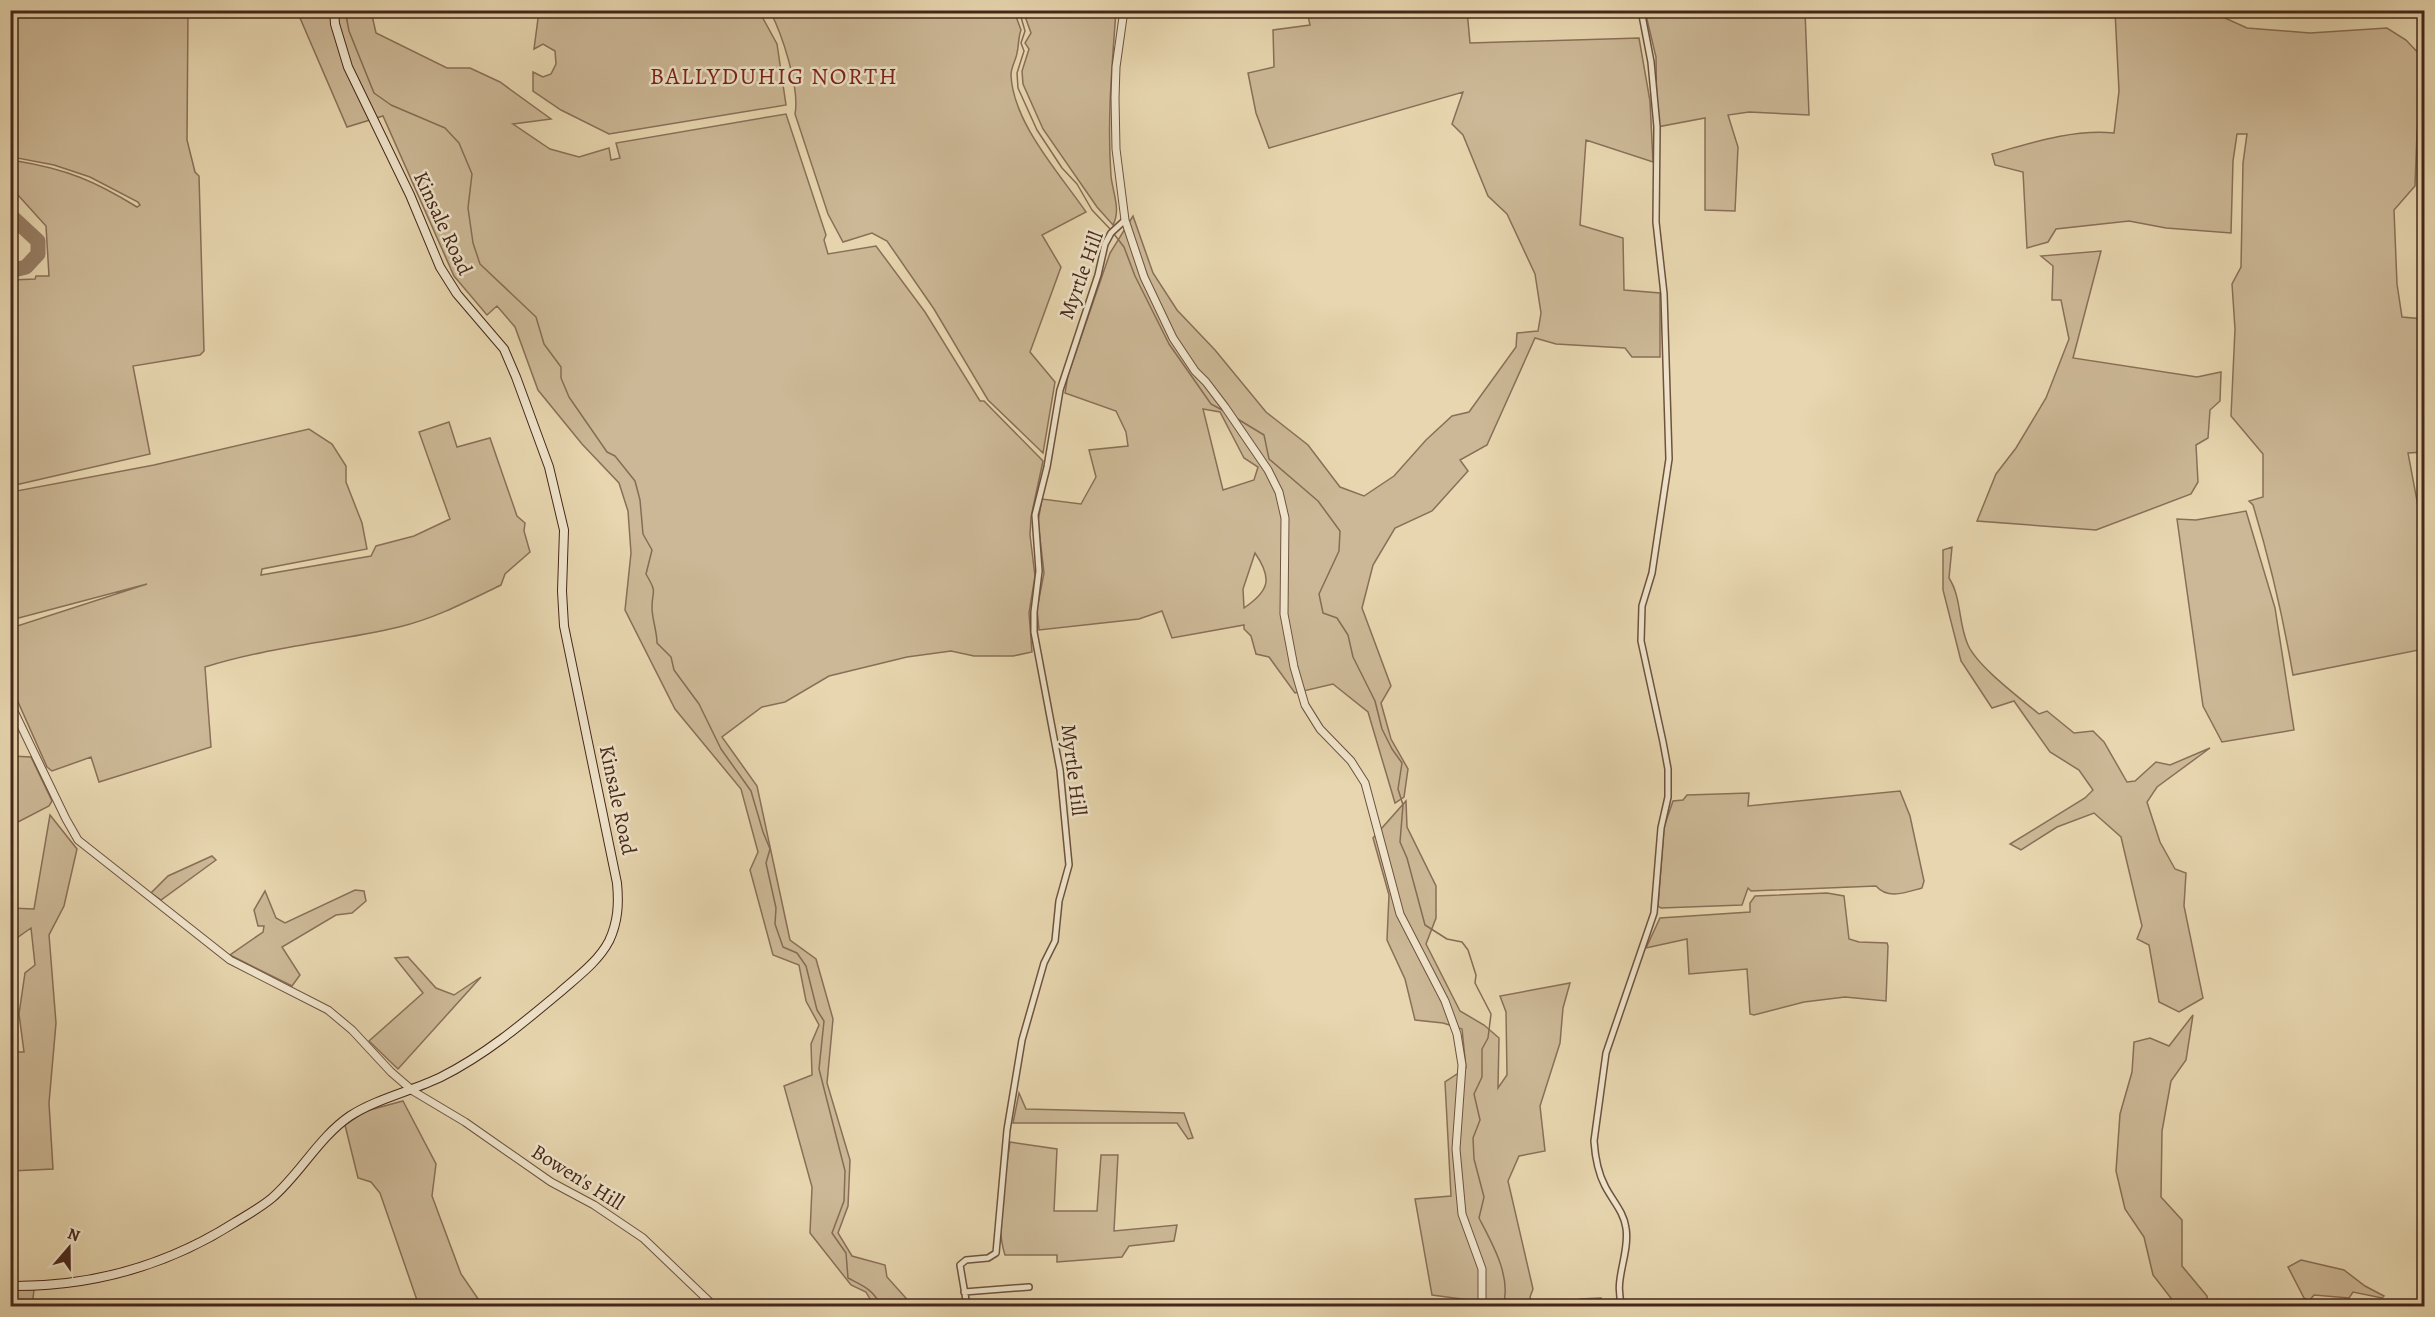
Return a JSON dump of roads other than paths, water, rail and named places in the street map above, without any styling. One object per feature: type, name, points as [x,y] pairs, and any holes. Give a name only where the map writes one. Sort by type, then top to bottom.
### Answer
[{"type":"main road","name":"Kinsale Road","points":[[10,1286],[43,1285],[98,1278],[140,1269],[177,1255],[213,1237],[271,1198],[297,1173],[339,1125],[350,1117],[365,1108],[413,1090],[466,1064],[527,1020],[593,963],[608,942],[616,921],[617,883],[566,641],[562,591],[564,530],[549,467],[504,349],[457,294],[440,267],[410,195],[348,67],[335,24],[334,10]]},
{"type":"street","points":[[1124,10],[1114,90],[1116,149],[1125,220],[1144,277],[1168,328],[1186,358],[1230,414],[1275,482],[1282,503],[1285,536],[1284,614],[1294,667],[1305,705],[1316,723],[1351,762],[1365,783],[1400,914],[1445,1001],[1457,1034],[1462,1065],[1456,1149],[1462,1214],[1482,1269],[1482,1306]]},
{"type":"street","points":[[1622,1306],[1618,1291],[1627,1240],[1626,1226],[1623,1216],[1605,1185],[1594,1151],[1594,1141],[1606,1053],[1654,913],[1661,828],[1668,797],[1668,769],[1641,641],[1642,606],[1652,573],[1669,459],[1664,294],[1656,222],[1657,127],[1651,62],[1641,10]]},
{"type":"street","name":"Myrtle Hill","points":[[968,1306],[960,1269],[962,1262],[988,1258],[996,1252],[1007,1130],[1022,1040],[1044,963],[1055,941],[1059,901],[1069,865],[1060,770],[1035,632],[1034,612],[1039,571],[1035,514],[1047,467],[1062,378],[1098,275],[1105,244],[1113,231],[1125,220]]},
{"type":"street","name":"Bowen's Hill","points":[[10,703],[78,840],[230,960],[328,1010],[352,1030],[392,1072],[413,1090],[465,1122],[551,1182],[594,1205],[643,1238],[714,1306]]},
{"type":"street","points":[[964,1292],[1029,1287]]},
{"type":"waterway","points":[[345,10],[349,31],[374,93],[391,105],[445,128],[459,143],[472,174],[468,208],[473,243],[480,264],[536,317],[544,344],[561,367],[561,378],[569,397],[607,452],[615,456],[635,481],[640,500],[643,534],[652,550],[646,574],[653,589],[652,612],[657,643],[671,657],[674,670],[699,704],[721,749],[751,791],[770,849],[766,863],[776,908],[775,924],[783,947],[797,953],[806,966],[817,1010],[824,1021],[819,1069],[845,1171],[844,1201],[832,1233],[846,1253],[848,1278],[871,1292],[881,1306]]},
{"type":"waterway","points":[[1019,10],[1025,31],[1021,43],[1024,51],[1017,73],[1018,88],[1037,130],[1062,168],[1077,184],[1092,210],[1111,230]]},
{"type":"waterway","points":[[1114,234],[1124,247],[1135,276],[1169,344],[1211,404],[1224,411]]},
{"type":"waterway","points":[[1236,418],[1264,435],[1269,459],[1318,501],[1340,531],[1339,551],[1319,594],[1323,613],[1337,618],[1348,635],[1353,657],[1375,701],[1382,729],[1402,763],[1398,789],[1403,805],[1400,842],[1407,858],[1425,925],[1447,939],[1462,942],[1468,950],[1476,975],[1475,983],[1491,1014],[1488,1038],[1482,1049],[1482,1077],[1474,1094],[1480,1120],[1473,1138],[1474,1159],[1484,1197],[1479,1218],[1495,1249],[1503,1272],[1505,1284],[1503,1306]]},
{"type":"district","name":"BALLYDUHIG NORTH","points":[[774,76]]}]
